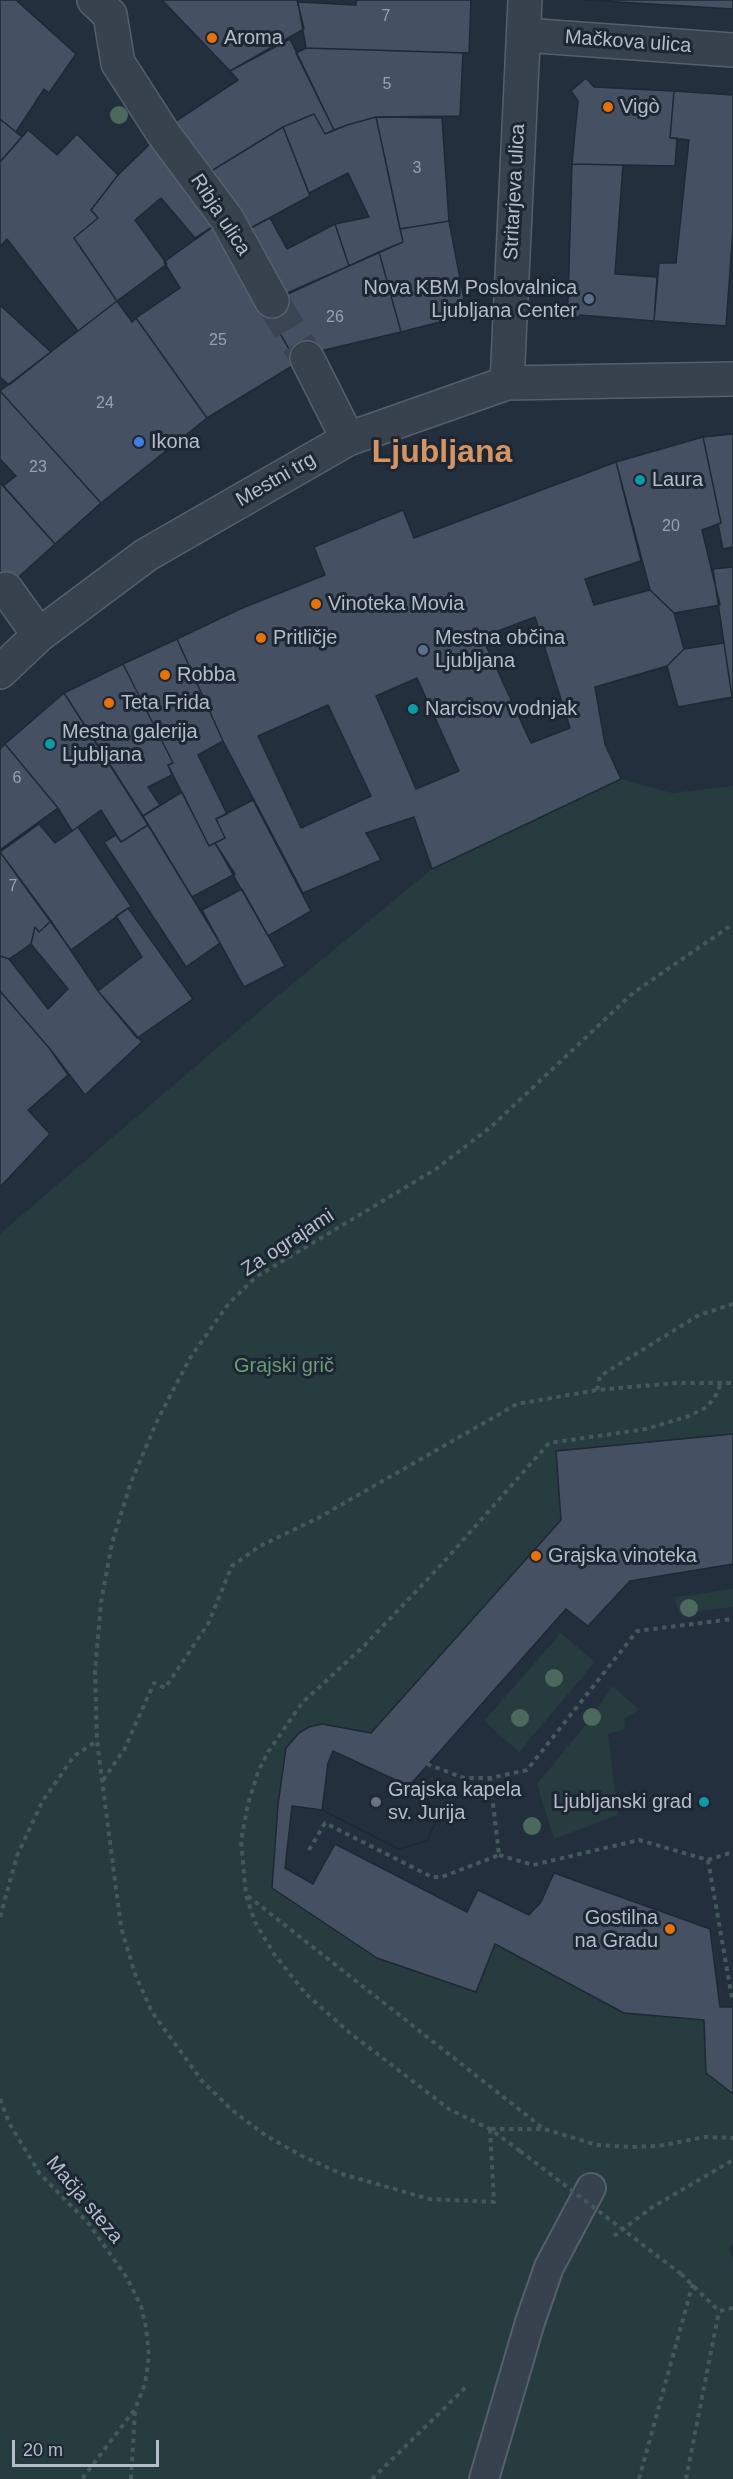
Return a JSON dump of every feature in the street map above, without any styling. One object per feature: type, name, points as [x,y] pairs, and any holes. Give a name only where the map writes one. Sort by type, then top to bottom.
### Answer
[{"type":"street","name":"Ribja ulica","points":[[94,0],[111,15],[118,63],[163,133],[227,219],[272,301]]},
{"type":"street","name":"Stritarjeva ulica","points":[[507,384],[525,0]]},
{"type":"street","name":"Mačkova ulica","points":[[524,35],[733,50]]},
{"type":"street","points":[[307,358],[348,439]]},
{"type":"street","name":"Mestni trg","points":[[0,672],[39,635],[146,555],[348,439],[507,384],[733,379]]},
{"type":"street","points":[[6,589],[39,635]]},
{"type":"lane","points":[[484,2479],[530,2322],[549,2267],[591,2188]]},
{"type":"path","name":"Za ograjami","points":[[490,2129],[494,2202],[429,2199],[342,2174],[302,2156],[265,2135],[217,2096],[183,2057],[152,2012],[135,1974],[121,1928],[97,1741],[95,1672],[101,1602],[112,1543],[131,1482],[158,1419],[190,1358],[229,1303],[256,1277],[436,1169],[492,1126],[633,993],[733,924]]},
{"type":"path","points":[[597,1389],[600,1377],[699,1315],[733,1304]]},
{"type":"path","points":[[102,1781],[124,1750],[154,1683],[165,1688],[195,1647],[216,1609],[232,1566],[260,1546],[318,1518],[517,1404],[597,1389],[676,1383],[733,1383]]},
{"type":"path","points":[[719,2311],[693,2283],[490,2129],[449,2109],[350,2033],[306,1994],[274,1954],[255,1922],[246,1895],[241,1841],[248,1804],[258,1772],[268,1752],[302,1703],[381,1629],[549,1443],[646,1429],[689,1416],[707,1407],[721,1383]]},
{"type":"path","points":[[427,1764],[464,1778],[490,1778],[527,1770],[637,1631],[733,1619]]},
{"type":"path","points":[[0,1917],[17,1856],[42,1802],[74,1756],[97,1741]]},
{"type":"path","points":[[490,1778],[499,1855]]},
{"type":"path","points":[[309,1850],[325,1822],[432,1877],[442,1877],[499,1855],[533,1865],[639,1840],[708,1860],[733,1852]]},
{"type":"path","points":[[708,1860],[732,1998]]},
{"type":"path","points":[[246,1895],[544,2129]]},
{"type":"path","name":"Mačja steza","points":[[0,2099],[9,2123],[40,2174],[89,2224],[127,2278],[141,2306],[146,2327],[149,2356],[145,2384],[135,2409],[82,2479]]},
{"type":"path","points":[[490,2129],[544,2129],[597,2145],[631,2147],[658,2146],[705,2137],[733,2138]]},
{"type":"path","points":[[610,2239],[651,2208],[733,2160]]},
{"type":"path","points":[[639,2479],[693,2283]]},
{"type":"path","points":[[719,2311],[733,2308]]},
{"type":"path","points":[[686,2479],[719,2311]]},
{"type":"path","points":[[131,2479],[135,2409]]},
{"type":"path","points":[[372,2479],[440,2413]]},
{"type":"green space","name":"Grajski grič","points":[[621,779],[672,793],[733,786],[733,1434],[556,1451],[561,1520],[371,1733],[322,1724],[309,1727],[299,1733],[286,1748],[278,1805],[272,1888],[377,1958],[475,1992],[495,1944],[624,2013],[704,2020],[706,2073],[733,2094],[733,2245],[729,2247],[733,2261],[733,2479],[0,2479],[0,1234],[279,995],[432,869]]},
{"type":"green space","points":[[733,1589],[733,1607],[679,1614],[675,1597]]},
{"type":"green space","points":[[561,1633],[595,1662],[519,1752],[484,1721]]},
{"type":"green space","points":[[613,1686],[639,1710],[624,1719],[625,1729],[608,1734],[618,1815],[554,1839],[537,1784],[584,1727]]},
{"type":"building","points":[[0,0],[16,0],[76,54],[49,93],[44,89],[16,132],[0,119]]},
{"type":"building","points":[[162,0],[297,0],[304,29],[230,71]]},
{"type":"building","points":[[356,0],[471,0],[469,53],[306,48],[298,2],[356,5]]},
{"type":"building","points":[[586,0],[733,0],[733,9]]},
{"type":"building","points":[[290,39],[334,130],[325,134],[314,114],[283,127],[208,173],[173,123],[238,80],[230,71]]},
{"type":"building","points":[[306,48],[463,53],[460,116],[376,117],[334,130],[296,53]]},
{"type":"building","points":[[586,78],[594,87],[674,91],[670,138],[677,138],[675,166],[572,164],[578,101],[571,91]]},
{"type":"building","points":[[674,91],[733,95],[733,229],[726,326],[654,321],[659,263],[676,263],[689,140],[670,138]]},
{"type":"building","points":[[314,114],[325,134],[376,117],[403,242],[349,266],[335,224],[369,217],[348,173],[309,193],[283,127]]},
{"type":"building","points":[[376,117],[442,118],[449,221],[400,229]]},
{"type":"building","points":[[0,119],[22,137],[0,162]]},
{"type":"building","points":[[283,127],[310,196],[245,231],[208,173]]},
{"type":"building","points":[[28,130],[57,155],[77,134],[118,175],[91,210],[98,218],[74,238],[117,301],[78,331],[7,239],[0,247],[0,162]]},
{"type":"building","points":[[152,142],[217,224],[195,238],[161,198],[135,220],[167,264],[117,301],[74,238],[98,218],[91,210],[118,175]]},
{"type":"building","points":[[572,164],[623,165],[615,274],[657,277],[654,321],[580,315],[577,318],[564,306],[568,302]]},
{"type":"building","points":[[270,218],[287,249],[335,224],[349,266],[280,296],[245,231]]},
{"type":"building","points":[[449,221],[467,315],[401,332],[379,252],[403,242],[400,229]]},
{"type":"building","points":[[217,224],[297,363],[207,418],[136,318],[180,288],[164,262]]},
{"type":"building","points":[[379,252],[401,332],[316,352],[297,363],[264,305]]},
{"type":"building","points":[[117,301],[132,322],[136,318],[207,418],[101,503],[0,391]]},
{"type":"building","points":[[0,305],[51,352],[9,385],[0,377]]},
{"type":"building","points":[[0,391],[101,503],[55,544],[3,486],[16,476],[0,459]]},
{"type":"building","points":[[733,434],[733,547],[723,549],[718,524],[721,523],[703,437]]},
{"type":"building","points":[[703,437],[721,523],[702,530],[720,605],[674,613],[650,590],[616,462]]},
{"type":"building","points":[[616,462],[641,561],[585,579],[594,605],[650,590],[674,613],[684,649],[667,666],[595,687],[605,744],[621,779],[432,869],[414,817],[366,833],[381,860],[303,893],[223,741],[177,639],[240,609],[325,575],[314,547],[403,510],[414,538]],"holes":[[[535,617],[570,728],[531,743],[482,637]],[[417,678],[459,771],[416,789],[376,696]],[[328,705],[371,796],[301,828],[258,736]]]},
{"type":"building","points":[[0,482],[55,544],[1,593],[0,592]]},
{"type":"building","points":[[733,567],[733,697],[732,697],[713,569]]},
{"type":"building","points":[[177,639],[223,741],[198,755],[227,814],[216,819],[225,838],[209,846],[168,765],[173,763],[123,664]]},
{"type":"building","points":[[724,643],[732,697],[678,707],[667,666],[684,649]]},
{"type":"building","points":[[123,664],[173,763],[168,765],[172,775],[148,787],[160,805],[143,816],[64,693]]},
{"type":"building","points":[[64,693],[148,825],[121,842],[101,810],[72,831],[58,808],[5,744]]},
{"type":"building","points":[[5,744],[58,808],[0,850],[0,749]]},
{"type":"building","points":[[182,792],[209,846],[215,843],[235,874],[192,897],[143,816]]},
{"type":"building","points":[[253,800],[311,911],[268,936],[215,843],[225,838],[216,819]]},
{"type":"building","points":[[39,824],[55,843],[78,827],[131,906],[71,950],[0,852]]},
{"type":"building","points":[[148,825],[220,943],[186,967],[104,842],[116,835],[121,842]]},
{"type":"building","points":[[0,852],[51,921],[39,932],[35,927],[31,944],[9,959],[0,956]]},
{"type":"building","points":[[242,889],[285,966],[244,987],[202,910]]},
{"type":"building","points":[[128,908],[193,999],[137,1038],[98,991],[142,957],[116,916]]},
{"type":"building","points":[[51,921],[98,991],[142,1042],[85,1095],[50,1049],[0,991],[0,956],[9,959],[48,1009],[68,989],[31,944],[35,927],[39,932]]},
{"type":"building","points":[[0,991],[50,1049],[68,1075],[28,1110],[50,1134],[0,1187]]},
{"type":"building","points":[[733,1434],[733,1564],[630,1581],[588,1626],[566,1609],[409,1786],[424,1793],[437,1819],[427,1841],[399,1849],[322,1810],[292,1806],[285,1868],[313,1884],[335,1844],[467,1912],[478,1890],[529,1915],[541,1902],[554,1873],[710,1929],[720,2007],[733,2007],[733,2094],[706,2073],[704,2020],[624,2013],[495,1944],[476,1992],[377,1958],[272,1888],[278,1805],[286,1748],[299,1733],[309,1727],[322,1724],[371,1733],[561,1520],[556,1451]]},
{"type":"building","name":"Grajska kapela sv. Jurija","points":[[333,1751],[424,1793],[437,1819],[427,1841],[399,1849],[322,1810],[328,1763]]},
{"type":"tunnel","points":[[272,301],[307,358]]},
{"type":"place","name":"Aroma","points":[[212,38]]},
{"type":"place","name":"Vigò","points":[[608,107]]},
{"type":"place","name":"Nova KBM Poslovalnica Ljubljana Center","points":[[589,299]]},
{"type":"place","name":"Ikona","points":[[139,442]]},
{"type":"place","name":"Laura","points":[[640,480]]},
{"type":"place","name":"Vinoteka Movia","points":[[316,604]]},
{"type":"place","name":"Pritličje","points":[[261,638]]},
{"type":"place","name":"Mestna občina Ljubljana","points":[[423,650]]},
{"type":"place","name":"Robba","points":[[165,675]]},
{"type":"place","name":"Teta Frida","points":[[109,703]]},
{"type":"place","name":"Narcisov vodnjak","points":[[413,709]]},
{"type":"place","name":"Mestna galerija Ljubljana","points":[[50,744]]},
{"type":"place","name":"Grajska vinoteka","points":[[536,1556]]},
{"type":"place","name":"Grajska kapela sv. Jurija","points":[[376,1802]]},
{"type":"place","name":"Ljubljanski grad","points":[[704,1802]]},
{"type":"place","name":"Gostilna na Gradu","points":[[670,1929]]},
{"type":"district","name":"Ljubljana","points":[[442,453]]}]
